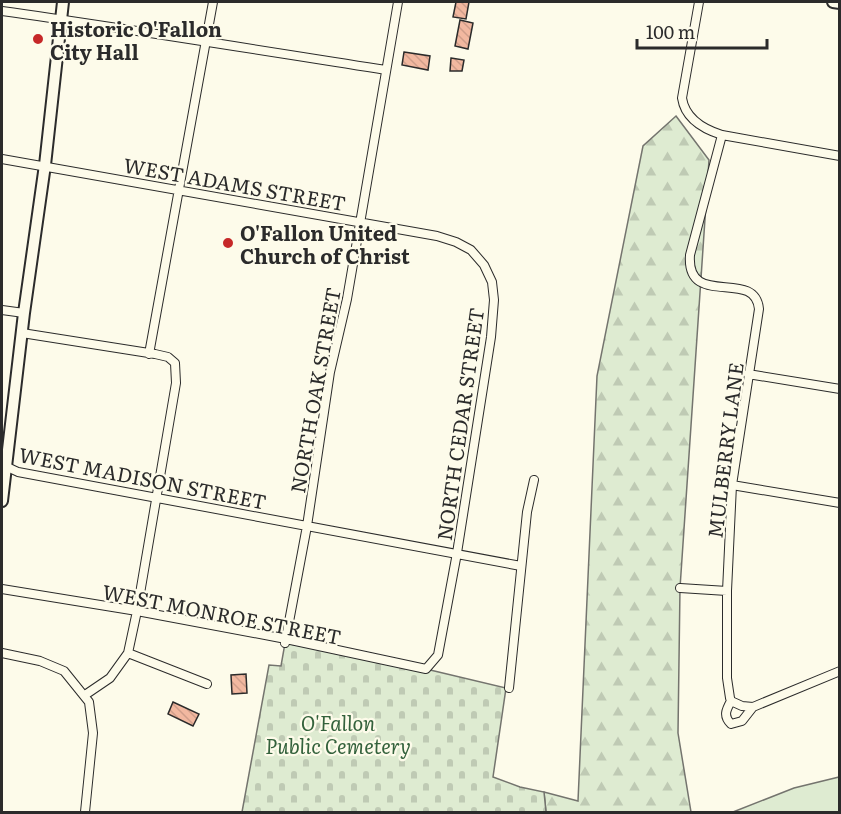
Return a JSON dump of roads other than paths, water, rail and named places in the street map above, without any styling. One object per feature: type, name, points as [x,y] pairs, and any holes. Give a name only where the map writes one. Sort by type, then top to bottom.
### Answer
[{"type":"main road","points":[[2,501],[4,466],[45,165],[63,2]]},
{"type":"main road","points":[[833,2],[840,3]]},
{"type":"street","points":[[149,354],[213,2]]},
{"type":"street","name":"NORTH OAK STREET","points":[[286,641],[307,526],[330,372],[347,299],[398,2]]},
{"type":"street","points":[[699,2],[682,98],[683,106],[689,116],[705,128],[722,135],[840,156]]},
{"type":"street","points":[[2,11],[61,18],[386,70]]},
{"type":"street","name":"MULBERRY LANE","points":[[722,135],[690,255],[690,272],[694,279],[701,283],[747,291],[759,302],[732,485],[727,591],[727,678],[731,701],[726,719],[730,724],[742,722],[753,707]]},
{"type":"street","name":"WEST ADAMS STREET","points":[[2,159],[418,232]]},
{"type":"street","name":"NORTH CEDAR STREET","points":[[418,232],[456,242],[471,250],[484,265],[492,282],[494,300],[491,337],[457,553],[438,655],[433,663]]},
{"type":"street","points":[[2,310],[24,313]]},
{"type":"street","points":[[22,333],[168,357],[175,363],[176,383],[128,653],[110,678],[85,695]]},
{"type":"street","points":[[748,374],[840,389]]},
{"type":"street","name":"WEST MADISON STREET","points":[[4,466],[18,472],[521,566]]},
{"type":"street","points":[[509,688],[527,512],[534,480]]},
{"type":"street","points":[[732,485],[840,503]]},
{"type":"street","points":[[680,588],[727,591]]},
{"type":"street","name":"WEST MONROE STREET","points":[[2,589],[137,611],[426,669],[433,663]]},
{"type":"street","points":[[2,653],[40,661],[64,671],[89,702],[93,733],[85,813]]},
{"type":"street","points":[[128,653],[207,684]]},
{"type":"street","points":[[731,701],[742,706],[753,707],[840,671]]},
{"type":"place","name":"Historic O'Fallon City Hall","points":[[38,39]]},
{"type":"place","name":"O'Fallon United Church of Christ","points":[[228,243]]},
{"type":"park label","name":"O'Fallon Public Cemetery","points":[[338,734]]}]
